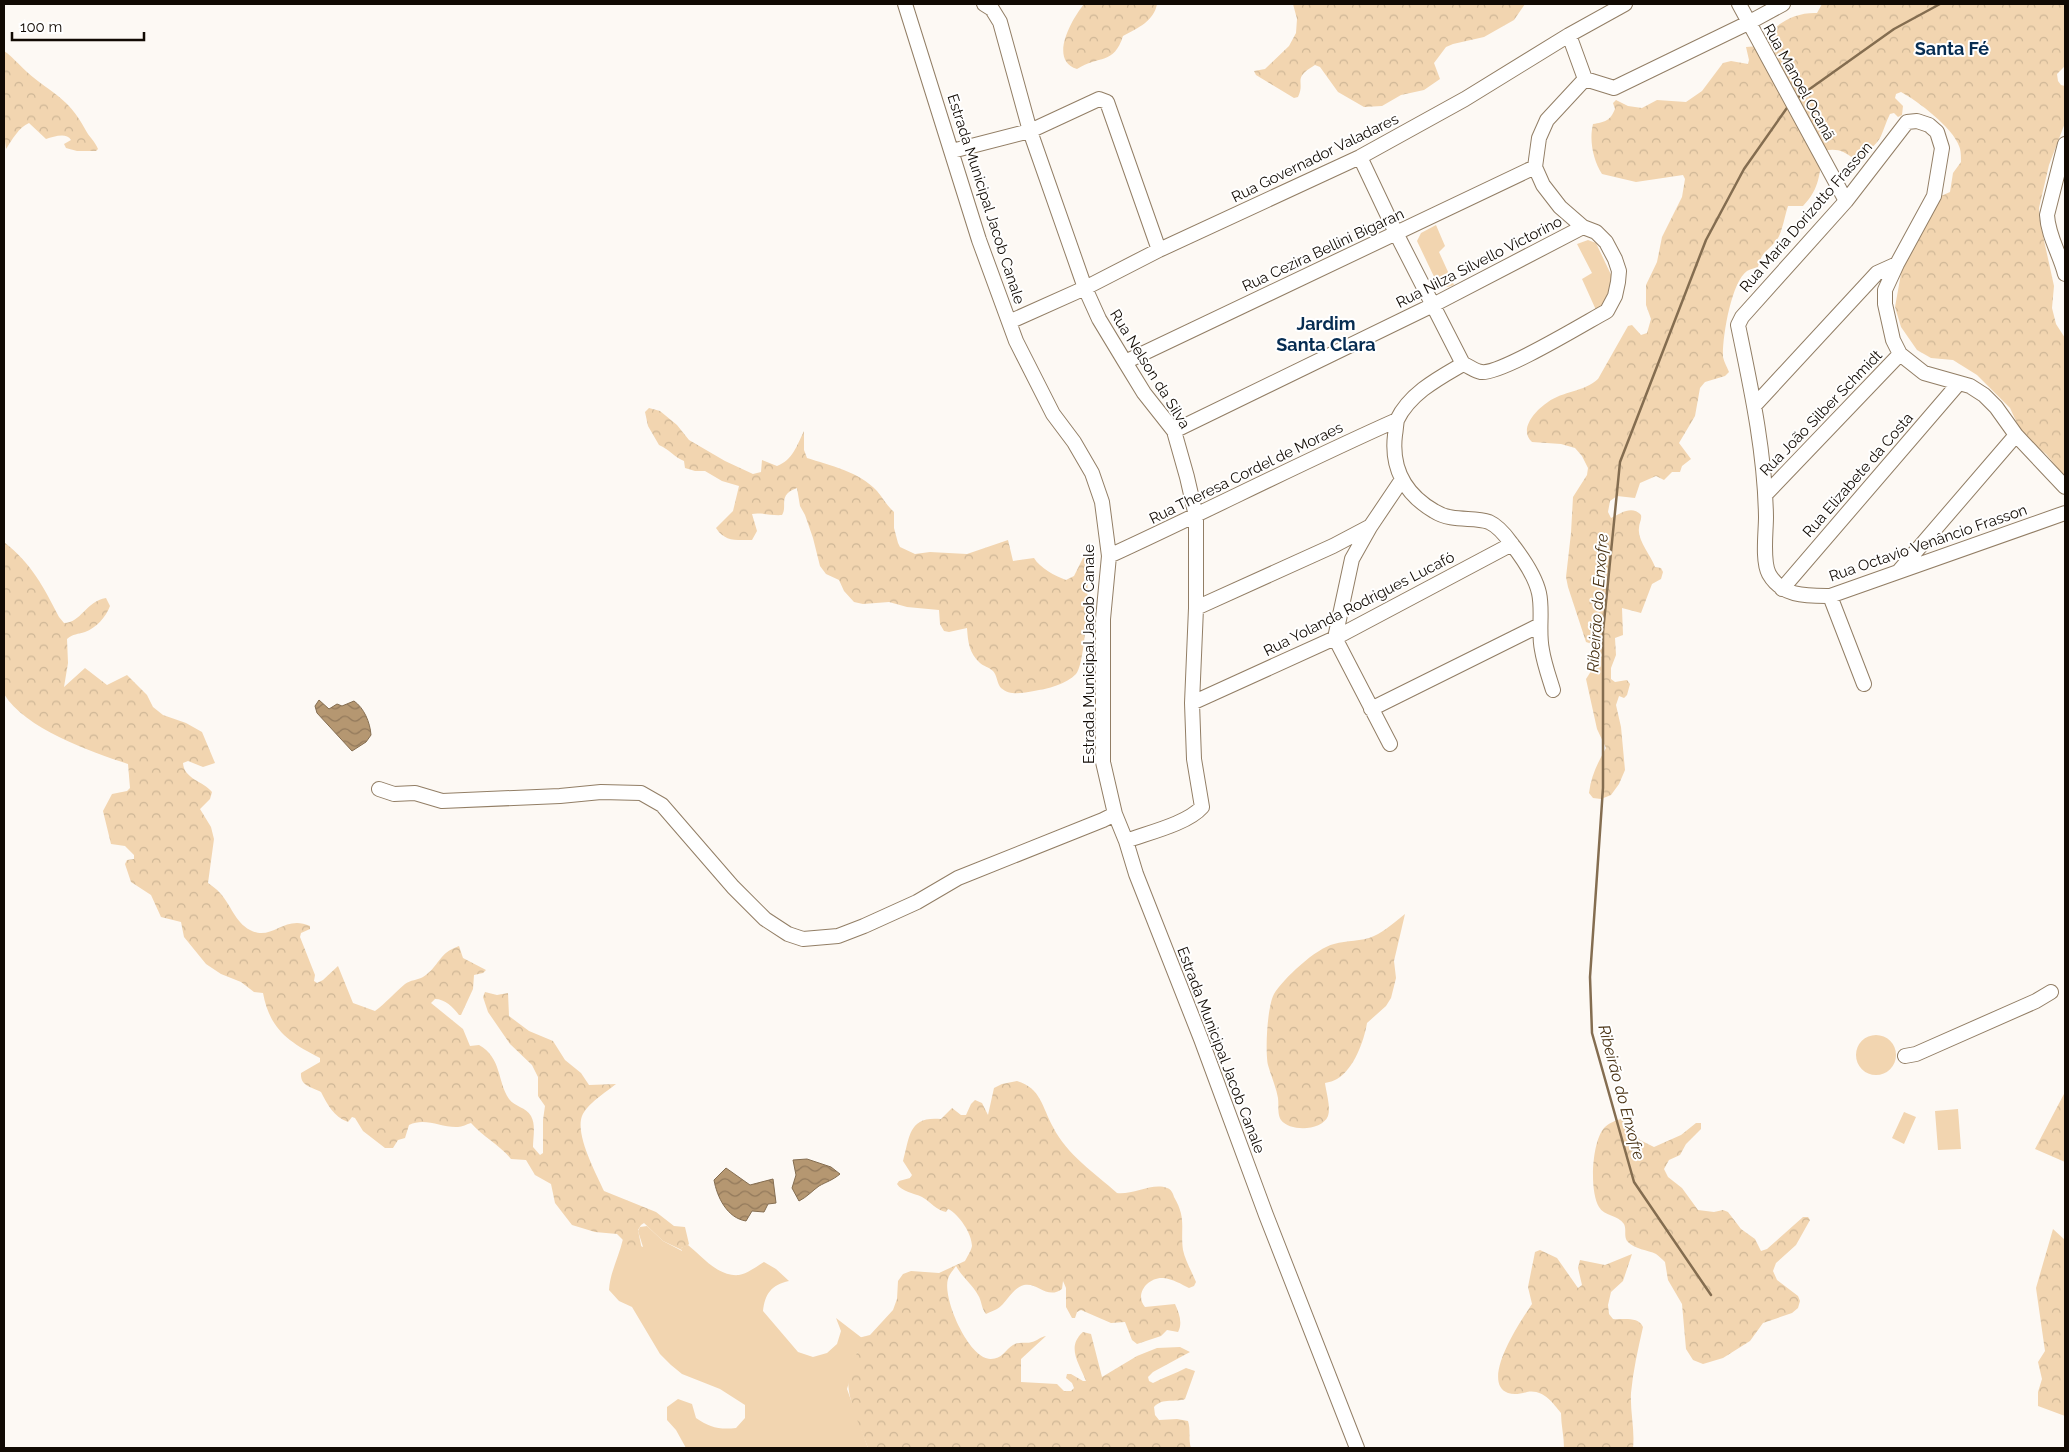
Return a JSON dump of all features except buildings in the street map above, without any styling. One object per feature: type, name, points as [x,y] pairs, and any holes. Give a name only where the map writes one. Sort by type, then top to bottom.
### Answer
[{"type":"street","name":"Estrada Municipal Jacob Canale","points":[[905,4],[979,240],[1016,341],[1053,414],[1074,442],[1092,472],[1102,502],[1109,556],[1103,619],[1103,762],[1115,814],[1136,874],[1201,1039],[1266,1215],[1356,1448]]},
{"type":"street","name":"Rua Nelson da Silva","points":[[984,4],[992,9],[1000,22],[1030,131],[1085,288],[1099,319],[1144,393],[1174,431],[1196,516],[1196,608],[1192,702],[1194,759],[1202,806],[1197,812],[1184,819],[1126,841]]},
{"type":"street","name":"Rua Governador Valadares","points":[[1009,322],[1085,288],[1159,250],[1360,157],[1465,100],[1569,35],[1625,4]]},
{"type":"street","name":"Rua Manoel Ocanã","points":[[1739,4],[1748,24],[1846,201]]},
{"type":"street","points":[[1585,79],[1614,88],[1748,24],[1783,4]]},
{"type":"street","points":[[1569,35],[1585,79]]},
{"type":"street","points":[[1360,157],[1396,233],[1463,364],[1481,372],[1490,372],[1510,364],[1607,311],[1615,296],[1619,271],[1606,242],[1596,232],[1583,227],[1560,207],[1543,185],[1535,167],[1539,138],[1547,120],[1585,79]]},
{"type":"street","points":[[952,151],[1030,131],[1098,99],[1107,102],[1159,250]]},
{"type":"street","name":"Rua Maria Dorizotto Frasson","points":[[1754,406],[1738,325],[1742,316],[1846,201],[1907,122],[1917,121],[1929,125],[1937,132],[1942,148],[1934,196],[1897,264]]},
{"type":"street","points":[[2065,144],[2047,215],[2047,226],[2062,260],[2065,274]]},
{"type":"street","name":"Rua Cezira Bellini Bigaran","points":[[1125,362],[1535,167]]},
{"type":"street","name":"Rua Nilza Silvello Victorino","points":[[1174,431],[1433,305],[1583,227]]},
{"type":"street","points":[[1897,264],[1885,290],[1884,298],[1893,340],[1900,354],[1924,372],[1970,386],[1984,395],[1996,407],[2016,435],[2065,487]]},
{"type":"street","points":[[1782,589],[1768,572],[1766,560],[1766,494],[1754,406],[1877,273],[1897,264]]},
{"type":"street","name":"Rua João Silber Schmidt","points":[[1766,494],[1900,354]]},
{"type":"street","points":[[1463,364],[1428,385],[1412,400],[1397,420],[1394,442],[1396,466],[1401,481],[1433,511],[1460,520],[1488,522],[1498,528],[1512,544],[1529,570],[1539,593],[1542,650],[1553,690]]},
{"type":"street","name":"Rua Elizabete da Costa","points":[[1782,589],[1959,383]]},
{"type":"street","name":"Rua Theresa Cordel de Moraes","points":[[1109,556],[1397,420]]},
{"type":"street","points":[[1898,572],[2016,435]]},
{"type":"street","points":[[1390,744],[1335,638],[1352,560],[1370,527],[1401,481]]},
{"type":"street","name":"Rua Octavio Venâncio Frasson","points":[[1782,589],[1801,596],[1830,596],[2065,513]]},
{"type":"street","points":[[1196,608],[1333,546],[1370,527]]},
{"type":"street","name":"Rua Yolanda Rodrigues Lucafó","points":[[1192,702],[1335,638],[1512,544]]},
{"type":"street","points":[[1333,546],[1352,560]]},
{"type":"street","points":[[1830,596],[1864,684]]},
{"type":"street","points":[[1371,709],[1540,625]]},
{"type":"street","points":[[379,788],[394,794],[415,794],[442,801],[560,796],[601,792],[641,792],[662,805],[733,887],[765,919],[788,934],[803,939],[838,936],[864,926],[917,902],[958,878],[1115,814]]},
{"type":"street","points":[[1905,1056],[1916,1054],[2036,1002],[2051,992]]},
{"type":"green space","points":[[1084,4],[1157,4],[1153,15],[1140,27],[1123,36],[1115,51],[1105,58],[1077,69],[1068,64],[1064,57],[1063,48],[1069,29]]},
{"type":"green space","points":[[1293,4],[1525,4],[1514,20],[1484,37],[1446,47],[1434,63],[1440,79],[1424,90],[1401,95],[1382,106],[1364,107],[1338,92],[1320,67],[1315,65],[1301,77],[1300,92],[1298,97],[1294,98],[1256,75],[1254,71],[1265,69],[1289,46],[1296,33],[1297,19]]},
{"type":"green space","points":[[1822,4],[2065,4],[2065,66],[2057,74],[2058,81],[2061,85],[2065,86],[2065,123],[2049,165],[2039,208],[2040,222],[2054,286],[2052,308],[2056,324],[2065,338],[2065,477],[2046,454],[2022,434],[2010,408],[1977,375],[1953,360],[1931,358],[1917,350],[1901,327],[1895,307],[1904,257],[1932,200],[1950,192],[1953,173],[1961,162],[1961,158],[1960,148],[1950,131],[1942,123],[1908,96],[1901,92],[1896,94],[1895,98],[1903,106],[1902,115],[1898,117],[1894,113],[1890,114],[1876,143],[1869,150],[1854,159],[1840,151],[1824,151],[1818,180],[1813,193],[1803,206],[1788,206],[1778,238],[1764,254],[1758,267],[1747,271],[1741,277],[1732,298],[1724,338],[1723,357],[1729,372],[1725,376],[1705,382],[1700,388],[1695,416],[1679,443],[1691,459],[1682,466],[1680,472],[1672,472],[1664,480],[1656,476],[1640,483],[1635,498],[1617,496],[1610,501],[1608,512],[1611,518],[1630,510],[1641,515],[1640,537],[1655,567],[1661,568],[1663,572],[1661,579],[1652,584],[1641,613],[1622,608],[1623,635],[1615,638],[1616,655],[1611,668],[1611,679],[1615,682],[1627,680],[1630,684],[1627,695],[1624,698],[1619,696],[1616,705],[1621,727],[1625,770],[1619,784],[1611,795],[1601,799],[1593,798],[1589,793],[1591,781],[1606,748],[1597,729],[1586,679],[1597,662],[1592,660],[1592,658],[1601,647],[1586,642],[1566,577],[1573,497],[1587,475],[1588,468],[1582,456],[1575,448],[1561,444],[1532,442],[1528,437],[1527,431],[1530,420],[1548,402],[1554,398],[1586,387],[1598,379],[1628,326],[1632,325],[1641,335],[1647,333],[1651,319],[1646,305],[1646,285],[1657,262],[1662,237],[1682,197],[1685,179],[1683,175],[1636,182],[1602,174],[1596,163],[1593,150],[1591,137],[1593,124],[1604,122],[1609,118],[1615,109],[1613,103],[1616,100],[1628,106],[1642,108],[1657,100],[1686,102],[1702,91],[1723,63],[1731,61],[1748,64],[1746,47],[1759,46],[1776,27],[1799,15],[1817,13]]},
{"type":"green space","points":[[4,51],[66,103],[79,118],[97,146],[98,149],[96,151],[77,151],[66,148],[64,144],[71,140],[69,138],[60,136],[46,139],[29,123],[19,131],[6,149],[4,133]]},
{"type":"green space","points":[[1436,225],[1445,246],[1439,252],[1454,285],[1448,287],[1437,283],[1417,241],[1421,233]]},
{"type":"green space","points":[[1588,240],[1596,243],[1614,281],[1604,304],[1596,310],[1582,279],[1592,273],[1577,244]]},
{"type":"green space","points":[[649,408],[660,411],[677,425],[689,440],[725,461],[753,474],[761,472],[762,460],[777,466],[787,460],[794,452],[804,431],[804,450],[807,458],[844,470],[870,484],[894,512],[894,528],[900,547],[915,554],[930,552],[967,554],[1008,540],[1013,561],[1034,558],[1048,571],[1066,580],[1074,576],[1085,554],[1088,577],[1085,635],[1080,667],[1076,674],[1067,681],[1051,687],[1021,693],[1008,692],[1001,688],[993,671],[981,664],[973,655],[967,628],[949,632],[944,631],[940,624],[939,610],[907,607],[889,602],[863,604],[854,602],[844,591],[839,580],[826,574],[820,566],[813,538],[800,506],[797,488],[785,497],[782,515],[752,514],[757,531],[752,540],[731,539],[723,536],[716,528],[733,511],[739,486],[722,481],[705,471],[685,468],[684,461],[659,445],[648,426],[645,412]]},
{"type":"green space","points":[[4,542],[29,567],[64,623],[75,620],[93,603],[99,600],[106,598],[110,606],[97,625],[67,639],[68,663],[64,687],[85,668],[107,685],[127,675],[147,695],[153,707],[163,715],[186,723],[202,732],[215,763],[203,767],[188,761],[183,763],[184,768],[190,776],[212,792],[210,799],[200,809],[211,827],[214,839],[208,883],[220,893],[241,923],[258,933],[272,931],[293,923],[310,926],[310,929],[301,933],[300,937],[315,975],[314,981],[317,983],[323,980],[338,966],[353,1003],[375,1011],[405,984],[429,973],[447,952],[459,946],[463,958],[486,970],[483,973],[474,975],[473,989],[461,1015],[442,1000],[435,999],[431,1003],[463,1029],[470,1046],[479,1045],[492,1056],[509,1099],[529,1113],[533,1120],[533,1147],[540,1155],[543,1153],[545,1106],[538,1096],[538,1077],[532,1065],[510,1044],[488,1012],[483,997],[485,992],[497,995],[508,993],[509,1016],[529,1031],[553,1041],[565,1060],[581,1073],[589,1085],[616,1084],[592,1103],[582,1116],[581,1133],[587,1154],[604,1191],[656,1212],[674,1226],[685,1227],[689,1244],[681,1248],[684,1251],[663,1241],[644,1223],[638,1230],[642,1250],[639,1252],[633,1250],[617,1234],[595,1232],[572,1225],[555,1203],[551,1184],[535,1175],[526,1160],[511,1159],[471,1123],[461,1127],[452,1127],[427,1122],[415,1123],[409,1125],[405,1138],[398,1140],[393,1148],[385,1148],[363,1131],[355,1118],[352,1117],[348,1122],[339,1117],[328,1105],[321,1092],[302,1081],[301,1073],[320,1062],[320,1058],[299,1046],[282,1033],[270,1017],[263,993],[254,992],[241,982],[221,974],[206,964],[184,937],[181,922],[161,917],[151,895],[131,882],[125,864],[127,860],[134,859],[134,855],[125,846],[111,844],[103,811],[112,794],[127,791],[130,788],[128,764],[78,746],[42,728],[27,718],[4,694]]},
{"type":"green space","points":[[1405,914],[1394,961],[1396,978],[1391,998],[1386,1006],[1367,1023],[1361,1046],[1348,1069],[1337,1079],[1325,1083],[1329,1104],[1328,1116],[1325,1121],[1313,1127],[1298,1128],[1285,1124],[1279,1115],[1278,1098],[1267,1059],[1268,1019],[1274,994],[1292,973],[1318,951],[1334,944],[1374,936]]},
{"type":"green space","points":[[1880,1035],[1887,1038],[1893,1044],[1896,1055],[1895,1063],[1887,1072],[1880,1075],[1872,1075],[1865,1072],[1857,1063],[1856,1051],[1859,1044],[1868,1036]]},
{"type":"green space","points":[[1017,1081],[1025,1084],[1036,1093],[1059,1137],[1074,1155],[1117,1193],[1149,1187],[1161,1187],[1171,1190],[1182,1218],[1184,1254],[1196,1282],[1194,1286],[1189,1288],[1174,1281],[1157,1278],[1144,1287],[1141,1297],[1145,1307],[1175,1304],[1179,1314],[1180,1325],[1178,1332],[1167,1330],[1161,1336],[1137,1344],[1132,1340],[1125,1322],[1111,1323],[1081,1310],[1077,1312],[1075,1318],[1072,1318],[1066,1307],[1066,1288],[1063,1281],[1062,1289],[1052,1293],[1034,1286],[1024,1285],[1013,1292],[996,1310],[986,1314],[976,1291],[956,1266],[951,1272],[947,1288],[953,1313],[959,1326],[974,1350],[983,1357],[991,1359],[1001,1356],[1015,1344],[1032,1342],[1046,1336],[1021,1359],[1021,1382],[1057,1384],[1064,1391],[1071,1391],[1074,1388],[1072,1383],[1066,1378],[1067,1374],[1086,1381],[1077,1362],[1075,1349],[1075,1343],[1083,1332],[1091,1334],[1102,1377],[1137,1356],[1157,1348],[1180,1347],[1190,1352],[1153,1372],[1148,1377],[1149,1381],[1153,1383],[1186,1368],[1195,1371],[1185,1399],[1161,1402],[1154,1407],[1155,1415],[1159,1420],[1177,1419],[1188,1421],[1191,1448],[868,1448],[854,1412],[848,1387],[848,1374],[851,1363],[858,1352],[856,1340],[870,1335],[893,1310],[897,1299],[898,1281],[903,1274],[911,1271],[939,1273],[965,1261],[972,1246],[967,1230],[952,1212],[948,1209],[946,1212],[939,1210],[922,1197],[905,1191],[897,1184],[899,1181],[910,1178],[912,1175],[903,1161],[910,1135],[917,1124],[930,1119],[941,1119],[952,1108],[961,1115],[966,1115],[975,1100],[982,1103],[988,1115],[994,1088]]},
{"type":"green space","points":[[2065,1092],[2065,1162],[2035,1149]]},
{"type":"green space","points":[[1958,1109],[1961,1149],[1938,1150],[1935,1111]]},
{"type":"green space","points":[[1904,1112],[1916,1117],[1904,1144],[1892,1138]]},
{"type":"green space","points":[[1621,1119],[1628,1121],[1640,1140],[1654,1147],[1681,1135],[1696,1123],[1701,1123],[1701,1129],[1686,1144],[1680,1155],[1669,1160],[1664,1169],[1668,1177],[1682,1188],[1698,1210],[1714,1212],[1723,1210],[1728,1212],[1741,1229],[1755,1239],[1761,1251],[1767,1249],[1803,1217],[1808,1217],[1810,1220],[1796,1245],[1776,1263],[1773,1271],[1777,1280],[1798,1296],[1800,1301],[1798,1308],[1792,1313],[1763,1323],[1750,1341],[1723,1358],[1703,1364],[1693,1360],[1686,1349],[1682,1304],[1668,1280],[1665,1262],[1656,1254],[1637,1248],[1628,1242],[1624,1224],[1599,1207],[1593,1178],[1597,1144],[1604,1128],[1612,1122]]},
{"type":"green space","points":[[647,1226],[663,1241],[682,1251],[681,1248],[688,1245],[711,1265],[724,1273],[739,1275],[749,1272],[764,1262],[776,1269],[789,1281],[778,1285],[770,1291],[765,1300],[763,1311],[798,1352],[813,1357],[827,1353],[837,1344],[841,1331],[836,1318],[862,1338],[847,1389],[868,1448],[686,1448],[676,1430],[667,1420],[667,1407],[678,1399],[692,1404],[696,1418],[701,1421],[710,1426],[730,1429],[736,1428],[745,1418],[745,1405],[720,1389],[682,1374],[671,1365],[660,1354],[632,1307],[619,1301],[609,1290],[611,1277],[623,1239],[643,1247],[638,1231],[640,1227]]},
{"type":"green space","points":[[2053,1229],[2065,1240],[2065,1416],[2038,1406],[2038,1392],[2042,1379],[2038,1362],[2045,1351],[2036,1288]]},
{"type":"green space","points":[[1540,1250],[1557,1258],[1578,1288],[1582,1285],[1578,1268],[1580,1260],[1605,1265],[1632,1254],[1623,1281],[1611,1292],[1608,1305],[1609,1314],[1613,1319],[1638,1321],[1643,1327],[1634,1368],[1631,1393],[1633,1448],[1564,1448],[1561,1413],[1551,1401],[1538,1392],[1513,1394],[1500,1387],[1498,1377],[1505,1350],[1532,1304],[1528,1287],[1535,1252]]},
{"type":"water","points":[[319,700],[329,709],[337,704],[342,706],[354,701],[358,704],[364,711],[369,725],[371,735],[366,742],[352,751],[317,713],[315,706]]},
{"type":"water","points":[[807,1159],[831,1167],[840,1174],[819,1186],[799,1201],[792,1188],[796,1175],[793,1160]]},
{"type":"water","points":[[726,1168],[750,1185],[773,1179],[776,1203],[768,1204],[764,1212],[752,1211],[746,1221],[733,1216],[720,1200],[714,1180]]},
{"type":"waterway","name":"Ribeirão do Enxofre","points":[[1797,98],[1894,29],[1940,4]]},
{"type":"waterway","name":"Ribeirão do Enxofre","points":[[1711,1295],[1634,1182],[1592,1033],[1590,977],[1603,788],[1603,632],[1620,462],[1706,240],[1744,169],[1789,105]]},
{"type":"district","name":"Santa Fé","points":[[1952,49]]},
{"type":"district","name":"Jardim Santa Clara","points":[[1326,334]]}]
